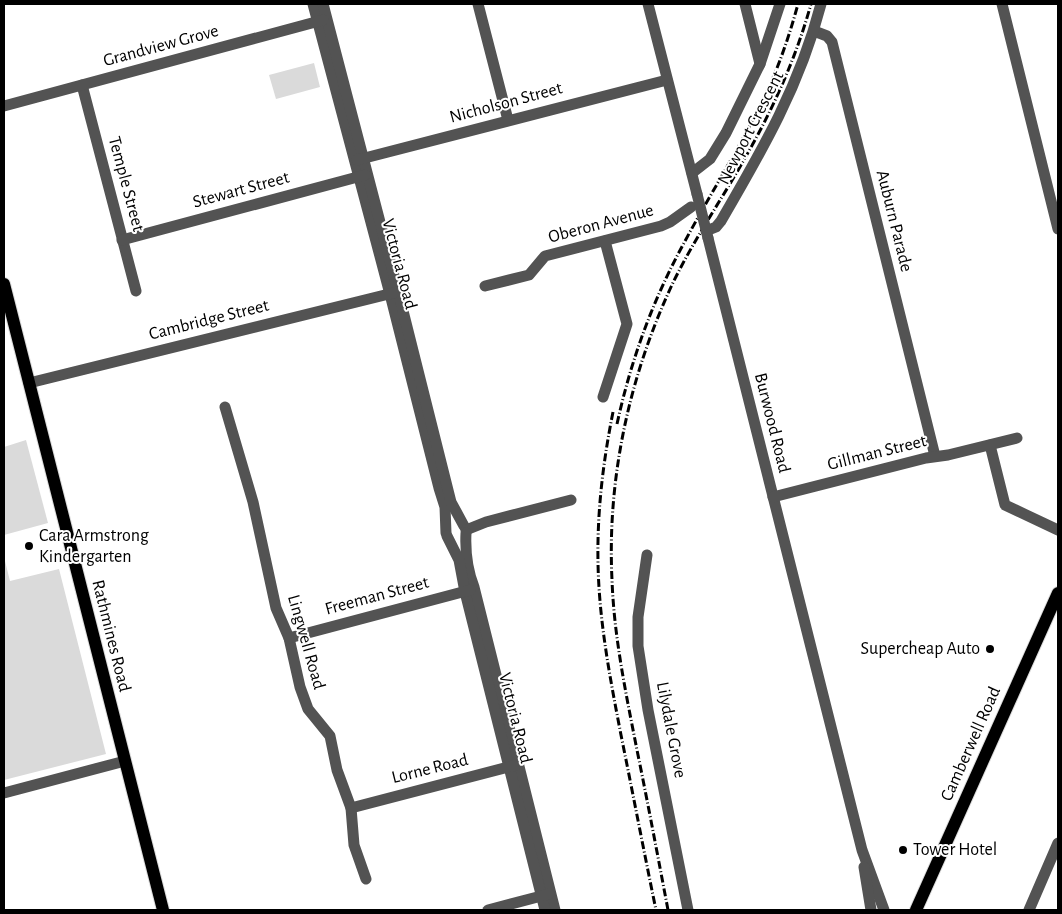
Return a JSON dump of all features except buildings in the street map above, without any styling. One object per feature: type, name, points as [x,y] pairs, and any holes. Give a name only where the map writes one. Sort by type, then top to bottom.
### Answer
[{"type":"main road","name":"Rathmines Road","points":[[4,284],[8,322],[29,383],[162,910]]},
{"type":"main road","name":"Camberwell Road","points":[[916,910],[1056,605]]},
{"type":"street","name":"Victoria Road","points":[[313,4],[322,21],[394,292],[431,440],[445,507],[447,534],[470,590]]},
{"type":"street","name":"Victoria Road","points":[[322,21],[323,4]]},
{"type":"street","points":[[478,4],[508,120]]},
{"type":"street","name":"Burwood Road","points":[[648,4],[692,173],[696,202],[709,233],[772,497],[862,850],[884,910]]},
{"type":"street","points":[[745,4],[760,64]]},
{"type":"street","points":[[692,173],[708,162],[715,154],[760,64],[780,4]]},
{"type":"street","points":[[814,31],[821,4]]},
{"type":"street","points":[[1002,4],[1058,229]]},
{"type":"street","name":"Grandview Grove","points":[[4,106],[322,21]]},
{"type":"street","name":"Newport Crescent","points":[[709,233],[721,221],[770,136],[797,77],[814,31]]},
{"type":"street","name":"Auburn Parade","points":[[814,31],[827,36],[832,42],[935,456]]},
{"type":"street","name":"Nicholson Street","points":[[359,160],[668,80]]},
{"type":"street","name":"Temple Street","points":[[82,85],[136,291]]},
{"type":"street","name":"Stewart Street","points":[[122,240],[363,175]]},
{"type":"street","name":"Oberon Avenue","points":[[485,286],[529,275],[545,256],[665,225],[696,202]]},
{"type":"street","points":[[603,397],[627,324],[605,241]]},
{"type":"street","name":"Cambridge Street","points":[[29,383],[394,292]]},
{"type":"street","name":"Lingwell Road","points":[[225,407],[254,502],[276,608],[289,638],[300,688],[308,709],[330,736],[337,770],[351,808],[354,846],[366,879]]},
{"type":"street","name":"Gillman Street","points":[[772,497],[935,456],[1017,438]]},
{"type":"street","name":"Victoria Road","points":[[431,440],[451,502],[465,530],[466,563],[470,590],[546,894],[555,910]]},
{"type":"street","points":[[990,445],[1004,505],[1058,530]]},
{"type":"street","points":[[447,534],[451,540],[461,540],[465,530],[486,522],[572,500]]},
{"type":"street","name":"Lilydale Grove","points":[[647,556],[638,617],[638,646],[648,710],[688,910]]},
{"type":"street","name":"Freeman Street","points":[[289,638],[470,590]]},
{"type":"street","points":[[4,793],[125,761]]},
{"type":"street","name":"Lorne Road","points":[[351,808],[513,766]]},
{"type":"street","points":[[1029,910],[1058,843]]},
{"type":"street","name":"Burwood Road","points":[[862,850],[870,910]]},
{"type":"street","name":"Victoria Road","points":[[545,910],[546,894]]},
{"type":"street","points":[[488,910],[546,894]]},
{"type":"shaded area","points":[[314,63],[320,87],[276,99],[269,75]]},
{"type":"shaded area","points":[[26,440],[48,523],[4,535],[4,447]]},
{"type":"shaded area","points":[[4,557],[10,581],[59,569],[106,754],[4,780]]},
{"type":"railway","points":[[617,424],[633,363],[655,304],[683,245],[741,142],[774,77],[798,4]]},
{"type":"railway","points":[[668,910],[625,687],[615,623],[611,542],[617,467],[633,393],[643,357],[656,322],[679,270],[765,121],[791,64],[811,4]]},
{"type":"railway","points":[[613,412],[606,450],[600,506],[598,544],[600,606],[613,692],[656,910]]},
{"type":"place","name":"Cara Armstrong Kindergarten","points":[[29,546]]},
{"type":"place","name":"Supercheap Auto","points":[[990,649]]},
{"type":"place","name":"Tower Hotel","points":[[903,850]]}]
